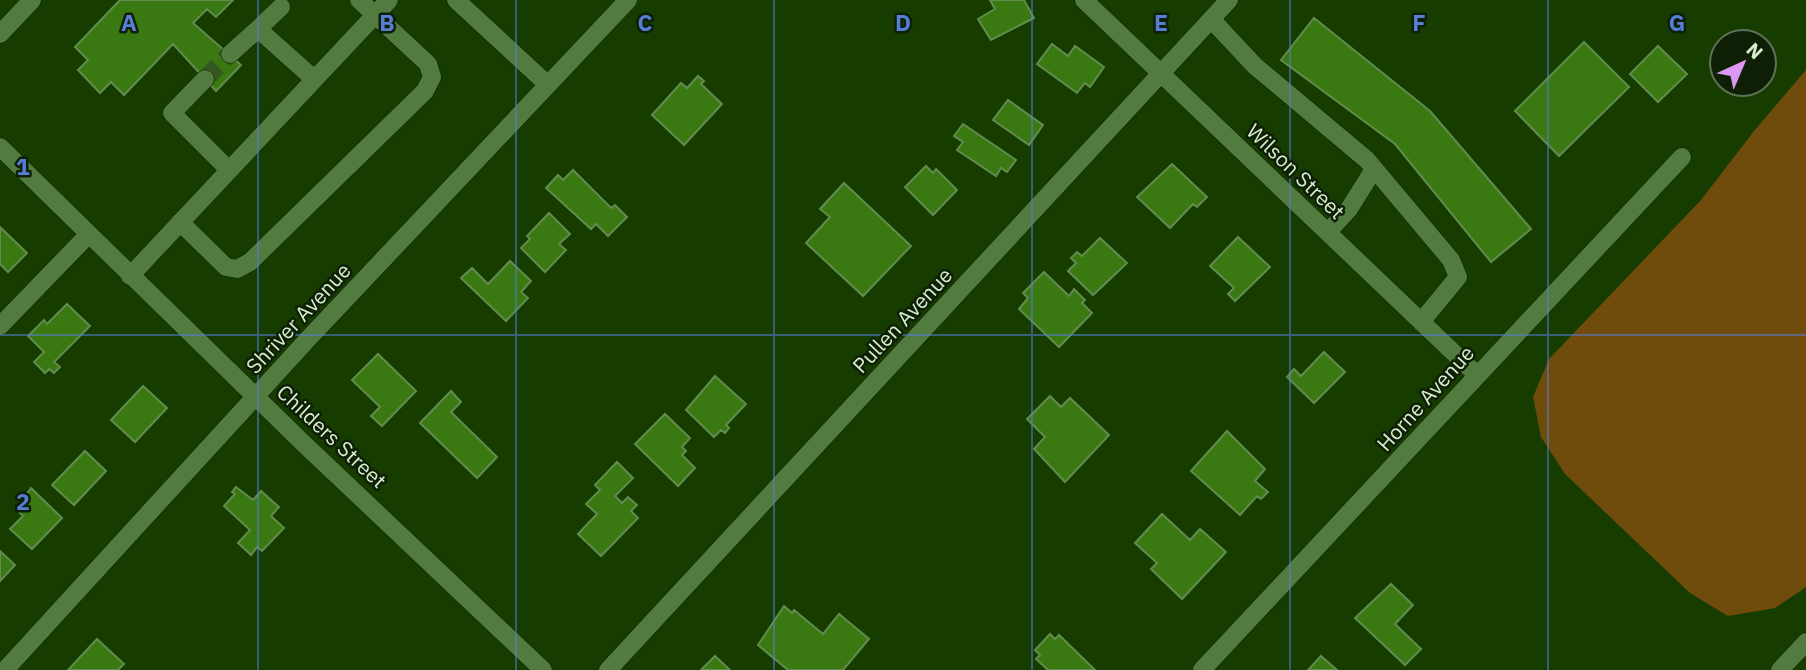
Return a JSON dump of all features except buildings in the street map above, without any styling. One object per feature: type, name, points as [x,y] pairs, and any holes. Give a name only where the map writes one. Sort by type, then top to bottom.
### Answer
[{"type":"street","points":[[0,34],[32,0]]},
{"type":"street","points":[[180,222],[226,267],[237,270],[250,262],[413,105],[432,77],[428,64],[359,0]]},
{"type":"street","points":[[130,276],[389,0]]},
{"type":"street","points":[[456,0],[547,84]]},
{"type":"street","name":"Shriver Avenue","points":[[5,670],[256,396],[628,0]]},
{"type":"street","name":"Wilson Street","points":[[1084,0],[1476,374]]},
{"type":"street","name":"Pullen Avenue","points":[[608,670],[1229,0]]},
{"type":"street","points":[[230,54],[281,7]]},
{"type":"street","points":[[1211,19],[1255,66],[1374,169],[1451,260],[1458,277],[1421,321]]},
{"type":"street","points":[[258,29],[314,79]]},
{"type":"street","points":[[205,79],[172,113],[229,170]]},
{"type":"street","name":"Childers Street","points":[[0,147],[130,276],[543,670]]},
{"type":"street","name":"Horne Avenue","points":[[1202,670],[1476,374],[1682,157]]},
{"type":"street","points":[[1328,232],[1349,209],[1374,169]]},
{"type":"street","points":[[0,326],[88,235]]},
{"type":"street","points":[[1780,670],[1806,642]]},
{"type":"shaded area","points":[[1806,70],[1806,587],[1775,608],[1728,616],[1690,593],[1565,474],[1541,437],[1533,397],[1549,359],[1701,200],[1754,131]]},
{"type":"tunnel","points":[[205,79],[230,54]]}]
